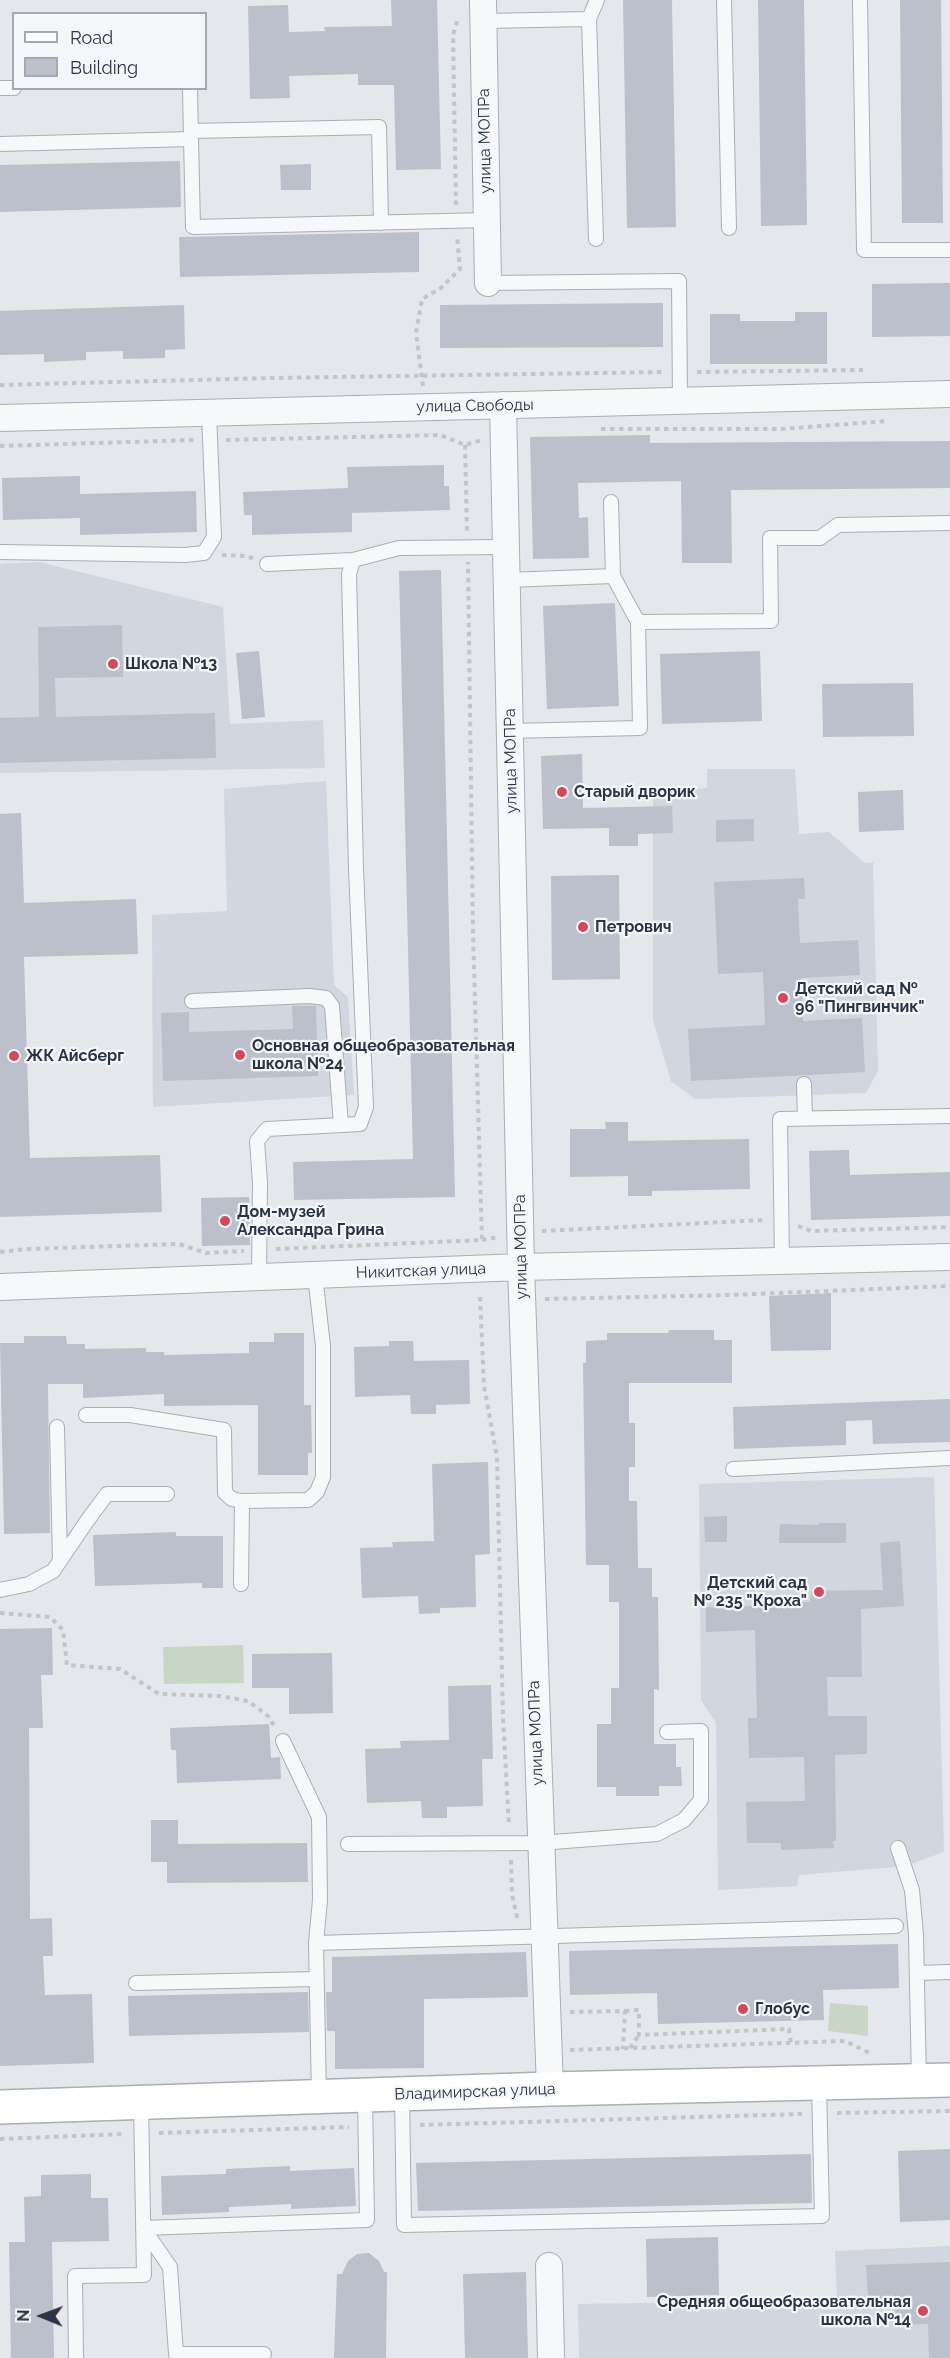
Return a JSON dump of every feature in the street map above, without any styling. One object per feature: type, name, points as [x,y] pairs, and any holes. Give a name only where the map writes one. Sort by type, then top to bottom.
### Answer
[{"type":"main road","name":"Владимирская улица","points":[[0,2107],[141,2118],[319,2097],[365,2111],[402,2110],[550,2089],[820,2098],[935,2081]]},
{"type":"street","name":"улица МОПРа","points":[[475,12],[488,283]]},
{"type":"street","name":"улица Свободы","points":[[0,418],[950,394]]},
{"type":"street","name":"улица МОПРа","points":[[503,405],[510,731],[532,1233],[522,1268],[550,2089]]},
{"type":"street","name":"Никитская улица","points":[[0,1287],[522,1268],[950,1257]]},
{"type":"street","points":[[549,2266],[551,2358]]},
{"type":"lane","points":[[596,239],[589,19],[597,0]]},
{"type":"lane","points":[[724,0],[729,228]]},
{"type":"lane","points":[[860,0],[864,250],[950,250]]},
{"type":"lane","points":[[475,12],[589,19]]},
{"type":"lane","points":[[190,90],[193,227],[486,220]]},
{"type":"lane","points":[[0,144],[379,127],[381,223]]},
{"type":"lane","points":[[488,283],[679,281],[680,402]]},
{"type":"lane","points":[[0,552],[162,555],[204,553],[214,537],[209,412]]},
{"type":"lane","points":[[510,731],[640,728],[638,622],[613,576],[611,502]]},
{"type":"lane","points":[[638,622],[771,621],[770,538],[820,538],[838,525],[950,523]]},
{"type":"lane","points":[[267,564],[353,560],[399,548],[506,547]]},
{"type":"lane","points":[[259,1277],[260,1183],[257,1141],[267,1129],[360,1124],[366,1107],[350,645],[349,574],[353,560]]},
{"type":"lane","points":[[507,580],[613,576]]},
{"type":"lane","points":[[192,1001],[309,996],[326,998],[332,1006],[341,1125]]},
{"type":"lane","points":[[804,1084],[805,1118]]},
{"type":"lane","points":[[782,1261],[780,1119],[950,1116]]},
{"type":"lane","points":[[86,1415],[130,1415],[224,1430],[225,1493],[232,1499],[242,1501],[308,1500],[317,1492],[323,1477],[323,1346],[315,1275]]},
{"type":"lane","points":[[57,1427],[60,1561]]},
{"type":"lane","points":[[733,1469],[950,1458]]},
{"type":"lane","points":[[0,1590],[29,1584],[53,1571],[107,1494],[167,1494]]},
{"type":"lane","points":[[241,1584],[242,1501]]},
{"type":"lane","points":[[348,1844],[540,1843],[657,1834],[684,1820],[701,1800],[701,1731],[667,1732]]},
{"type":"lane","points":[[283,1741],[319,1817],[320,1900],[316,1943],[319,2097]]},
{"type":"lane","points":[[898,1848],[912,1890],[917,1973],[935,2081]]},
{"type":"lane","points":[[316,1943],[896,1926]]},
{"type":"lane","points":[[917,1973],[950,1972]]},
{"type":"lane","points":[[136,1983],[316,1979]]},
{"type":"lane","points":[[402,2110],[404,2225],[822,2216],[820,2098]]},
{"type":"lane","points":[[143,2228],[367,2220],[365,2111]]},
{"type":"lane","points":[[76,2358],[75,2276],[144,2275],[141,2118]]},
{"type":"lane","points":[[143,2228],[170,2267],[176,2354],[264,2354]]},
{"type":"path","points":[[423,375],[416,333],[422,299],[441,288],[459,269],[453,35],[475,12]]},
{"type":"path","points":[[0,385],[423,375],[868,370]]},
{"type":"path","points":[[597,429],[781,429],[894,421]]},
{"type":"path","points":[[0,446],[440,435],[465,445],[473,932],[482,1240]]},
{"type":"path","points":[[532,1233],[542,1219]]},
{"type":"path","points":[[0,1252],[26,1249],[179,1244],[206,1253],[482,1240],[532,1233],[781,1219],[811,1231],[950,1227]]},
{"type":"path","points":[[544,1311],[544,1299],[729,1295],[950,1286]]},
{"type":"path","points":[[0,1613],[50,1617],[63,1630],[67,1665],[120,1669],[159,1694],[220,1696],[248,1701],[268,1716],[283,1741]]},
{"type":"path","points":[[569,2012],[639,2010],[639,2035],[630,2048]]},
{"type":"path","points":[[623,2049],[625,2011]]},
{"type":"path","points":[[639,2035],[789,2029],[791,2044]]},
{"type":"path","points":[[548,2050],[845,2042],[878,2056]]},
{"type":"path","points":[[402,2110],[820,2098],[950,2111]]},
{"type":"path","points":[[0,2139],[141,2118],[365,2111]]},
{"type":"shaded area","name":"Школа №13","points":[[39,562],[223,607],[230,724],[323,720],[325,768],[0,773],[0,564]]},
{"type":"shaded area","points":[[707,769],[795,769],[799,834],[829,832],[865,863],[873,862],[878,1071],[866,1093],[695,1099],[671,1081],[653,1020],[653,791],[707,788]]},
{"type":"shaded area","points":[[326,781],[334,985],[348,997],[354,1095],[153,1107],[152,915],[227,911],[224,789]]},
{"type":"shaded area","name":"Детский сад № 235 \"Кроха\"","points":[[934,1477],[944,1852],[905,1866],[799,1875],[797,1886],[718,1890],[716,1723],[701,1700],[699,1484]]},
{"type":"shaded area","points":[[950,2246],[950,2358],[579,2358],[578,2304],[837,2300],[835,2251]]},
{"type":"green space","points":[[243,1645],[244,1683],[164,1684],[163,1647]]},
{"type":"green space","points":[[830,2003],[868,2006],[868,2036],[828,2031]]},
{"type":"building","points":[[391,0],[437,0],[441,169],[396,170],[394,85],[358,85],[358,74],[289,76],[290,98],[250,99],[248,6],[288,5],[289,32],[325,31],[324,27],[392,26]]},
{"type":"building","points":[[623,0],[672,0],[676,227],[627,228]]},
{"type":"building","points":[[758,0],[804,0],[807,225],[761,226]]},
{"type":"building","points":[[900,0],[941,0],[943,223],[902,223]]},
{"type":"building","points":[[180,161],[181,207],[0,212],[0,165]]},
{"type":"building","points":[[311,164],[311,190],[281,190],[280,165]]},
{"type":"building","points":[[419,232],[419,272],[180,277],[179,237]]},
{"type":"building","points":[[950,283],[950,336],[872,337],[872,284]]},
{"type":"building","points":[[663,303],[663,347],[440,348],[440,305]]},
{"type":"building","points":[[184,305],[185,349],[165,350],[165,358],[123,359],[123,351],[86,352],[86,360],[44,362],[44,354],[0,355],[0,311]]},
{"type":"building","points":[[795,312],[827,312],[827,364],[710,364],[710,314],[740,314],[740,321],[795,321]]},
{"type":"building","points":[[650,435],[650,443],[950,441],[950,488],[731,490],[732,563],[682,563],[681,481],[578,483],[579,518],[588,517],[589,558],[533,559],[530,437]]},
{"type":"building","points":[[444,465],[444,486],[449,486],[450,510],[352,513],[352,532],[252,535],[252,515],[244,515],[243,492],[348,488],[347,467]]},
{"type":"building","points":[[80,476],[80,494],[196,491],[197,532],[80,535],[80,518],[3,520],[2,478]]},
{"type":"building","points":[[441,570],[455,1197],[294,1200],[293,1162],[413,1159],[399,571]]},
{"type":"building","points":[[615,603],[619,706],[547,709],[543,606]]},
{"type":"building","points":[[122,625],[123,677],[55,678],[56,717],[215,713],[216,758],[0,763],[0,718],[39,717],[38,627]]},
{"type":"building","points":[[259,651],[265,717],[242,719],[236,653]]},
{"type":"building","points":[[760,651],[762,721],[662,724],[660,654]]},
{"type":"building","points":[[913,683],[914,736],[823,737],[822,684]]},
{"type":"building","points":[[582,754],[583,808],[672,806],[673,833],[638,834],[638,846],[609,846],[609,828],[543,829],[541,756]]},
{"type":"building","points":[[903,790],[904,830],[859,832],[858,792]]},
{"type":"building","name":"ЖК Айсберг","points":[[21,813],[24,903],[136,899],[138,954],[24,957],[30,1158],[160,1155],[162,1212],[0,1217],[0,814]]},
{"type":"building","points":[[754,819],[754,841],[716,842],[716,820]]},
{"type":"building","points":[[619,875],[620,979],[552,980],[551,876]]},
{"type":"building","name":"Детский сад № 96 \"Пингвинчик\"","points":[[804,878],[805,899],[798,899],[800,943],[858,940],[860,975],[801,978],[803,1021],[862,1018],[865,1072],[691,1081],[688,1029],[765,1025],[763,972],[718,974],[714,882]]},
{"type":"building","name":"Основная общеобразовательная школа №24","points":[[292,1006],[316,1006],[318,1076],[163,1081],[161,1013],[189,1012],[189,1032],[293,1029]]},
{"type":"building","points":[[605,1122],[628,1122],[628,1141],[749,1139],[750,1189],[652,1191],[652,1196],[628,1196],[628,1176],[570,1177],[570,1129],[606,1129]]},
{"type":"building","points":[[849,1150],[850,1175],[950,1172],[950,1216],[811,1220],[809,1151]]},
{"type":"building","name":"Дом-музей Александра Грина","points":[[249,1197],[250,1245],[202,1246],[201,1198]]},
{"type":"building","points":[[831,1293],[831,1350],[771,1351],[769,1296]]},
{"type":"building","points":[[669,1330],[714,1330],[714,1340],[732,1340],[732,1383],[629,1383],[629,1423],[635,1423],[635,1467],[629,1467],[629,1501],[637,1501],[638,1568],[652,1568],[652,1597],[658,1597],[659,1690],[654,1689],[654,1744],[676,1744],[676,1767],[681,1767],[682,1786],[659,1786],[659,1796],[616,1796],[616,1787],[597,1787],[597,1724],[611,1724],[611,1688],[619,1688],[619,1602],[609,1602],[609,1565],[586,1565],[583,1363],[586,1363],[586,1341],[607,1340],[607,1333],[668,1333]]},
{"type":"building","points":[[274,1333],[304,1333],[304,1405],[311,1405],[312,1453],[308,1453],[308,1475],[258,1475],[258,1405],[164,1406],[164,1394],[83,1398],[83,1384],[48,1384],[50,1533],[4,1534],[0,1343],[24,1343],[24,1336],[66,1336],[67,1344],[85,1344],[85,1349],[146,1348],[146,1352],[164,1352],[164,1355],[249,1353],[249,1342],[274,1342]]},
{"type":"building","points":[[389,1341],[413,1341],[414,1361],[469,1360],[470,1404],[436,1405],[436,1414],[411,1414],[410,1395],[355,1397],[354,1347],[389,1346]]},
{"type":"building","points":[[950,1399],[950,1442],[873,1444],[872,1420],[846,1421],[846,1445],[734,1449],[733,1407]]},
{"type":"building","points":[[488,1462],[490,1554],[475,1555],[476,1607],[440,1608],[440,1613],[419,1614],[418,1596],[362,1598],[360,1548],[393,1547],[392,1542],[434,1541],[432,1464]]},
{"type":"building","points":[[727,1516],[727,1542],[705,1542],[704,1517]]},
{"type":"building","points":[[819,1523],[846,1523],[846,1543],[779,1543],[780,1524],[819,1525]]},
{"type":"building","points":[[176,1532],[176,1536],[223,1536],[223,1588],[202,1588],[202,1583],[95,1586],[93,1535]]},
{"type":"building","points":[[900,1541],[904,1606],[861,1609],[862,1677],[827,1677],[828,1716],[867,1716],[867,1754],[835,1755],[836,1841],[833,1841],[834,1848],[781,1850],[781,1843],[747,1843],[746,1802],[805,1801],[804,1757],[749,1758],[748,1718],[757,1718],[755,1630],[706,1632],[706,1607],[810,1602],[811,1591],[883,1590],[880,1543]]},
{"type":"building","points":[[52,1628],[53,1675],[41,1675],[43,1728],[29,1728],[30,1919],[52,1918],[53,1956],[43,1956],[45,1995],[92,1994],[94,2063],[0,2066],[0,1629]]},
{"type":"building","points":[[332,1653],[333,1713],[289,1714],[289,1688],[252,1688],[252,1654]]},
{"type":"building","points":[[491,1685],[493,1759],[482,1759],[483,1806],[447,1807],[447,1818],[422,1818],[421,1801],[367,1803],[365,1749],[401,1748],[400,1741],[449,1740],[448,1686]]},
{"type":"building","points":[[269,1724],[271,1758],[280,1757],[281,1779],[177,1783],[176,1750],[171,1750],[170,1728]]},
{"type":"building","points":[[151,1820],[178,1820],[178,1844],[307,1843],[308,1882],[167,1883],[167,1862],[151,1862]]},
{"type":"building","points":[[898,1944],[899,1988],[823,1990],[824,2020],[658,2024],[657,1993],[570,1995],[569,1951]]},
{"type":"building","points":[[526,1952],[528,1997],[424,1999],[424,2068],[335,2069],[335,2031],[327,2031],[326,1992],[332,1992],[332,1957]]},
{"type":"building","points":[[308,1992],[309,2032],[129,2036],[128,1996]]},
{"type":"building","points":[[950,2149],[950,2220],[900,2222],[898,2151]]},
{"type":"building","points":[[811,2154],[812,2203],[418,2211],[416,2163]]},
{"type":"building","points":[[290,2166],[290,2171],[354,2168],[356,2206],[291,2209],[291,2204],[229,2207],[229,2212],[162,2215],[161,2176],[226,2174],[226,2169]]},
{"type":"building","points":[[91,2174],[91,2198],[108,2198],[109,2241],[52,2242],[54,2358],[11,2358],[9,2242],[25,2242],[24,2197],[41,2196],[41,2175]]},
{"type":"building","points":[[718,2237],[719,2295],[647,2297],[646,2239]]},
{"type":"building","points":[[369,2253],[379,2261],[384,2272],[387,2272],[386,2358],[334,2358],[337,2274],[342,2274],[348,2261],[357,2254]]},
{"type":"building","name":"Средняя общеобразовательная школа №14","points":[[950,2262],[950,2358],[929,2358],[928,2324],[896,2325],[895,2298],[868,2299],[866,2265]]},
{"type":"building","points":[[526,2272],[528,2358],[465,2358],[463,2274]]},
{"type":"place","name":"Школа №13","points":[[113,664]]},
{"type":"place","name":"Старый дворик","points":[[562,792]]},
{"type":"place","name":"Петрович","points":[[583,927]]},
{"type":"place","name":"Детский сад № 96 \"Пингвинчик\"","points":[[783,998]]},
{"type":"place","name":"Основная общеобразовательная школа №24","points":[[240,1055]]},
{"type":"place","name":"ЖК Айсберг","points":[[14,1056]]},
{"type":"place","name":"Дом-музей Александра Грина","points":[[225,1221]]},
{"type":"place","name":"Детский сад № 235 \"Кроха\"","points":[[819,1592]]},
{"type":"place","name":"Глобус","points":[[743,2009]]},
{"type":"place","name":"Средняя общеобразовательная школа №14","points":[[923,2311]]}]
